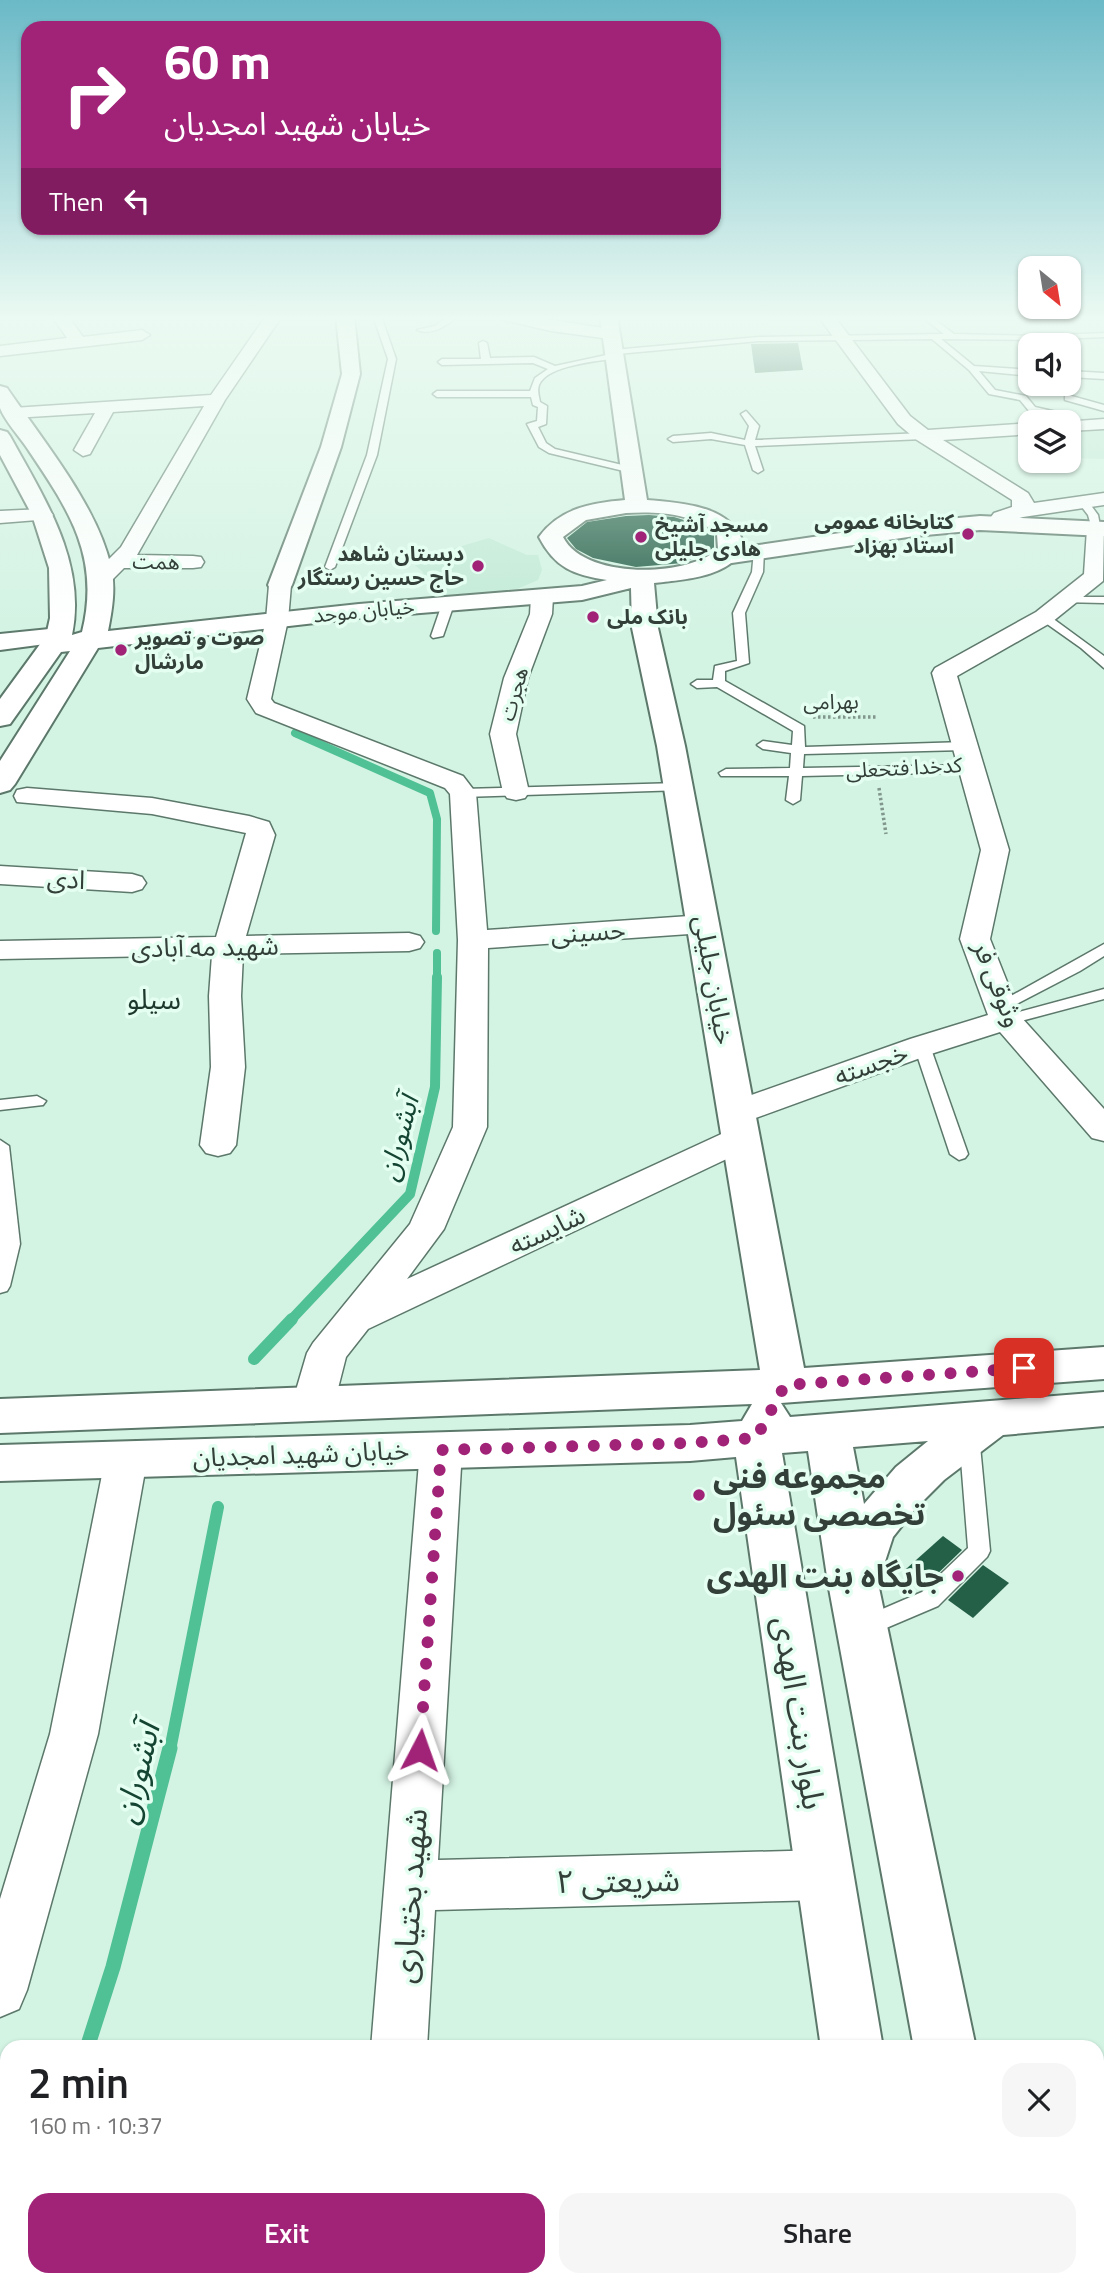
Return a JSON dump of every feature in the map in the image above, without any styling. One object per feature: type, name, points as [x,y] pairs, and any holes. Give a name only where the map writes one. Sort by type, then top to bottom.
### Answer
[{"type":"main road","points":[[0,784],[92,637],[100,614],[99,566],[78,513],[19,423]]},
{"type":"main road","points":[[0,642],[92,637],[225,617],[248,609],[280,585],[338,423]]},
{"type":"main road","points":[[624,423],[637,506]]},
{"type":"main road","points":[[0,436],[43,515],[61,568],[63,618],[56,640],[0,718]]},
{"type":"main road","points":[[724,557],[732,547],[731,536],[723,527],[687,512],[637,506],[589,512],[557,527],[551,537],[553,548],[579,566],[602,572],[640,576],[689,572],[724,557],[915,528],[980,523],[1100,529]]},
{"type":"main road","name":"خیابان موحد","points":[[92,637],[359,611],[542,597],[600,590],[640,576]]},
{"type":"main road","name":"خیابان جلیلی","points":[[640,576],[645,628],[704,925],[785,1385]]},
{"type":"main road","points":[[280,585],[302,601],[359,611]]},
{"type":"main road","points":[[542,597],[599,606],[618,612],[645,628]]},
{"type":"main road","points":[[0,649],[56,640]]},
{"type":"main road","name":"خیابان شهید امجدیان","points":[[0,1416],[785,1385],[1104,1363]]},
{"type":"main road","points":[[756,1438],[785,1385],[828,1434],[858,1605],[943,2040]]},
{"type":"main road","name":"خیابان شهید امجدیان","points":[[0,1463],[690,1443],[980,1428],[1104,1409]]},
{"type":"main road","points":[[858,1605],[875,1525],[921,1471],[980,1428]]},
{"type":"main road","name":"بلوار بنت الهدی","points":[[756,1438],[851,2040]]},
{"type":"street","points":[[83,450],[98,423]]},
{"type":"street","points":[[101,578],[130,550],[203,423]]},
{"type":"street","points":[[908,423],[1021,497],[1024,504],[1020,511]]},
{"type":"street","points":[[1081,425],[1104,424]]},
{"type":"street","points":[[925,436],[1018,429]]},
{"type":"street","points":[[980,523],[1020,511],[1104,499]]},
{"type":"street","points":[[0,517],[43,515]]},
{"type":"street","name":"کدخدا فتحعلی","points":[[968,757],[944,673],[1044,617],[1094,576],[1100,529]]},
{"type":"street","name":"همت","points":[[119,561],[193,562]]},
{"type":"street","points":[[280,585],[277,620],[259,699],[265,708],[454,782],[463,793],[473,940],[470,1127],[426,1229],[327,1353],[313,1404]]},
{"type":"street","name":"هجرت","points":[[516,792],[503,734],[516,678],[541,614],[542,597]]},
{"type":"street","name":"وثوقی فر","points":[[968,757],[995,850],[975,939],[1003,1013],[1020,1039],[1104,1130]]},
{"type":"street","points":[[27,796],[152,806],[259,828],[261,835],[228,947],[225,996],[228,1067],[218,1145]]},
{"type":"street","name":"ادی","points":[[0,876],[132,883]]},
{"type":"street","name":"حسینی","points":[[473,940],[704,925]]},
{"type":"street","name":"شهید مه آبادی","points":[[0,950],[410,942]]},
{"type":"street","name":"خجسته","points":[[740,1125],[1003,1013]]},
{"type":"street","name":"شایسته","points":[[352,1321],[740,1125]]},
{"type":"street","name":"شهید بختیاری","points":[[400,2040],[441,1450]]},
{"type":"street","points":[[0,1990],[74,1734],[126,1460]]},
{"type":"street","name":"شریعتی ۲","points":[[411,1886],[825,1875]]},
{"type":"lane","points":[[330,567],[372,456],[379,423]]},
{"type":"lane","points":[[541,423],[532,424],[542,445],[552,451],[632,470]]},
{"type":"lane","points":[[752,423],[754,426],[749,443],[758,470]]},
{"type":"lane","points":[[673,439],[711,436],[749,443],[925,436]]},
{"type":"lane","points":[[1083,502],[1100,529]]},
{"type":"lane","points":[[719,683],[719,669],[743,663],[739,611],[754,585],[760,565],[759,551]]},
{"type":"lane","points":[[1064,600],[1104,600]]},
{"type":"lane","points":[[437,636],[448,604]]},
{"type":"lane","points":[[1044,617],[1087,649],[1097,653],[1104,664]]},
{"type":"lane","points":[[697,684],[719,683],[783,719],[785,723],[800,729],[793,800]]},
{"type":"lane","points":[[763,746],[797,750],[884,751],[968,757]]},
{"type":"lane","name":"کدخدا فتحعلی","points":[[726,773],[876,770],[968,757]]},
{"type":"lane","points":[[463,793],[678,788]]},
{"type":"lane","points":[[1003,1013],[1104,949]]},
{"type":"lane","points":[[1003,1013],[1104,994]]},
{"type":"lane","points":[[922,1046],[959,1154]]},
{"type":"lane","points":[[0,1105],[37,1101]]},
{"type":"lane","points":[[0,1146],[11,1244],[0,1286]]},
{"type":"lane","points":[[858,1605],[930,1599],[979,1551],[980,1428]]},
{"type":"path","name":"بهرامی","points":[[783,719],[878,717]]},
{"type":"path","points":[[876,770],[886,834]]},
{"type":"shaded area","points":[[1104,427],[1104,459],[1081,458],[1081,428]]},
{"type":"shaded area","name":"دبستان شاهد حاج حسین رستگار","points":[[489,538],[527,555],[538,555],[542,570],[538,580],[508,593],[437,599],[422,571],[410,561]]},
{"type":"building","name":"مسجد آشیخ هادی جلیلی","points":[[649,515],[674,517],[697,524],[714,535],[714,548],[683,563],[636,567],[593,558],[576,549],[567,538],[587,522]]},
{"type":"building","points":[[943,1536],[962,1550],[927,1584],[906,1569]]},
{"type":"building","points":[[983,1565],[1009,1583],[973,1618],[948,1600]]},
{"type":"waterway","name":"آبشوران","points":[[295,733],[430,793],[437,819],[436,931]]},
{"type":"waterway","name":"آبشوران","points":[[437,953],[437,977]]},
{"type":"waterway","name":"آبشوران","points":[[290,1321],[410,1194],[435,1087],[437,977]]},
{"type":"waterway","name":"آبشوران","points":[[254,1359],[292,1319]]},
{"type":"waterway","name":"آبشوران","points":[[170,1750],[218,1507]]},
{"type":"waterway","name":"آبشوران","points":[[90,2040],[113,1967],[170,1748]]},
{"type":"place","name":"کتابخانه عمومی استاد بهزاد","points":[[968,534]]},
{"type":"place","name":"مسجد آشیخ هادی جلیلی","points":[[641,537]]},
{"type":"place","name":"دبستان شاهد حاج حسین رستگار","points":[[478,566]]},
{"type":"place","name":"بانک ملی","points":[[593,617]]},
{"type":"place","name":"صوت و تصویر مارشال","points":[[121,650]]},
{"type":"place","name":"مجموعه فنی تخصصی سئول","points":[[699,1495]]},
{"type":"place","name":"جایگاه بنت الهدی","points":[[958,1576]]},
{"type":"district","name":"سیلو","points":[[154,999]]},
{"type":"route","points":[[420,1750],[441,1450],[690,1443],[756,1438],[785,1385],[1024,1368]]}]
